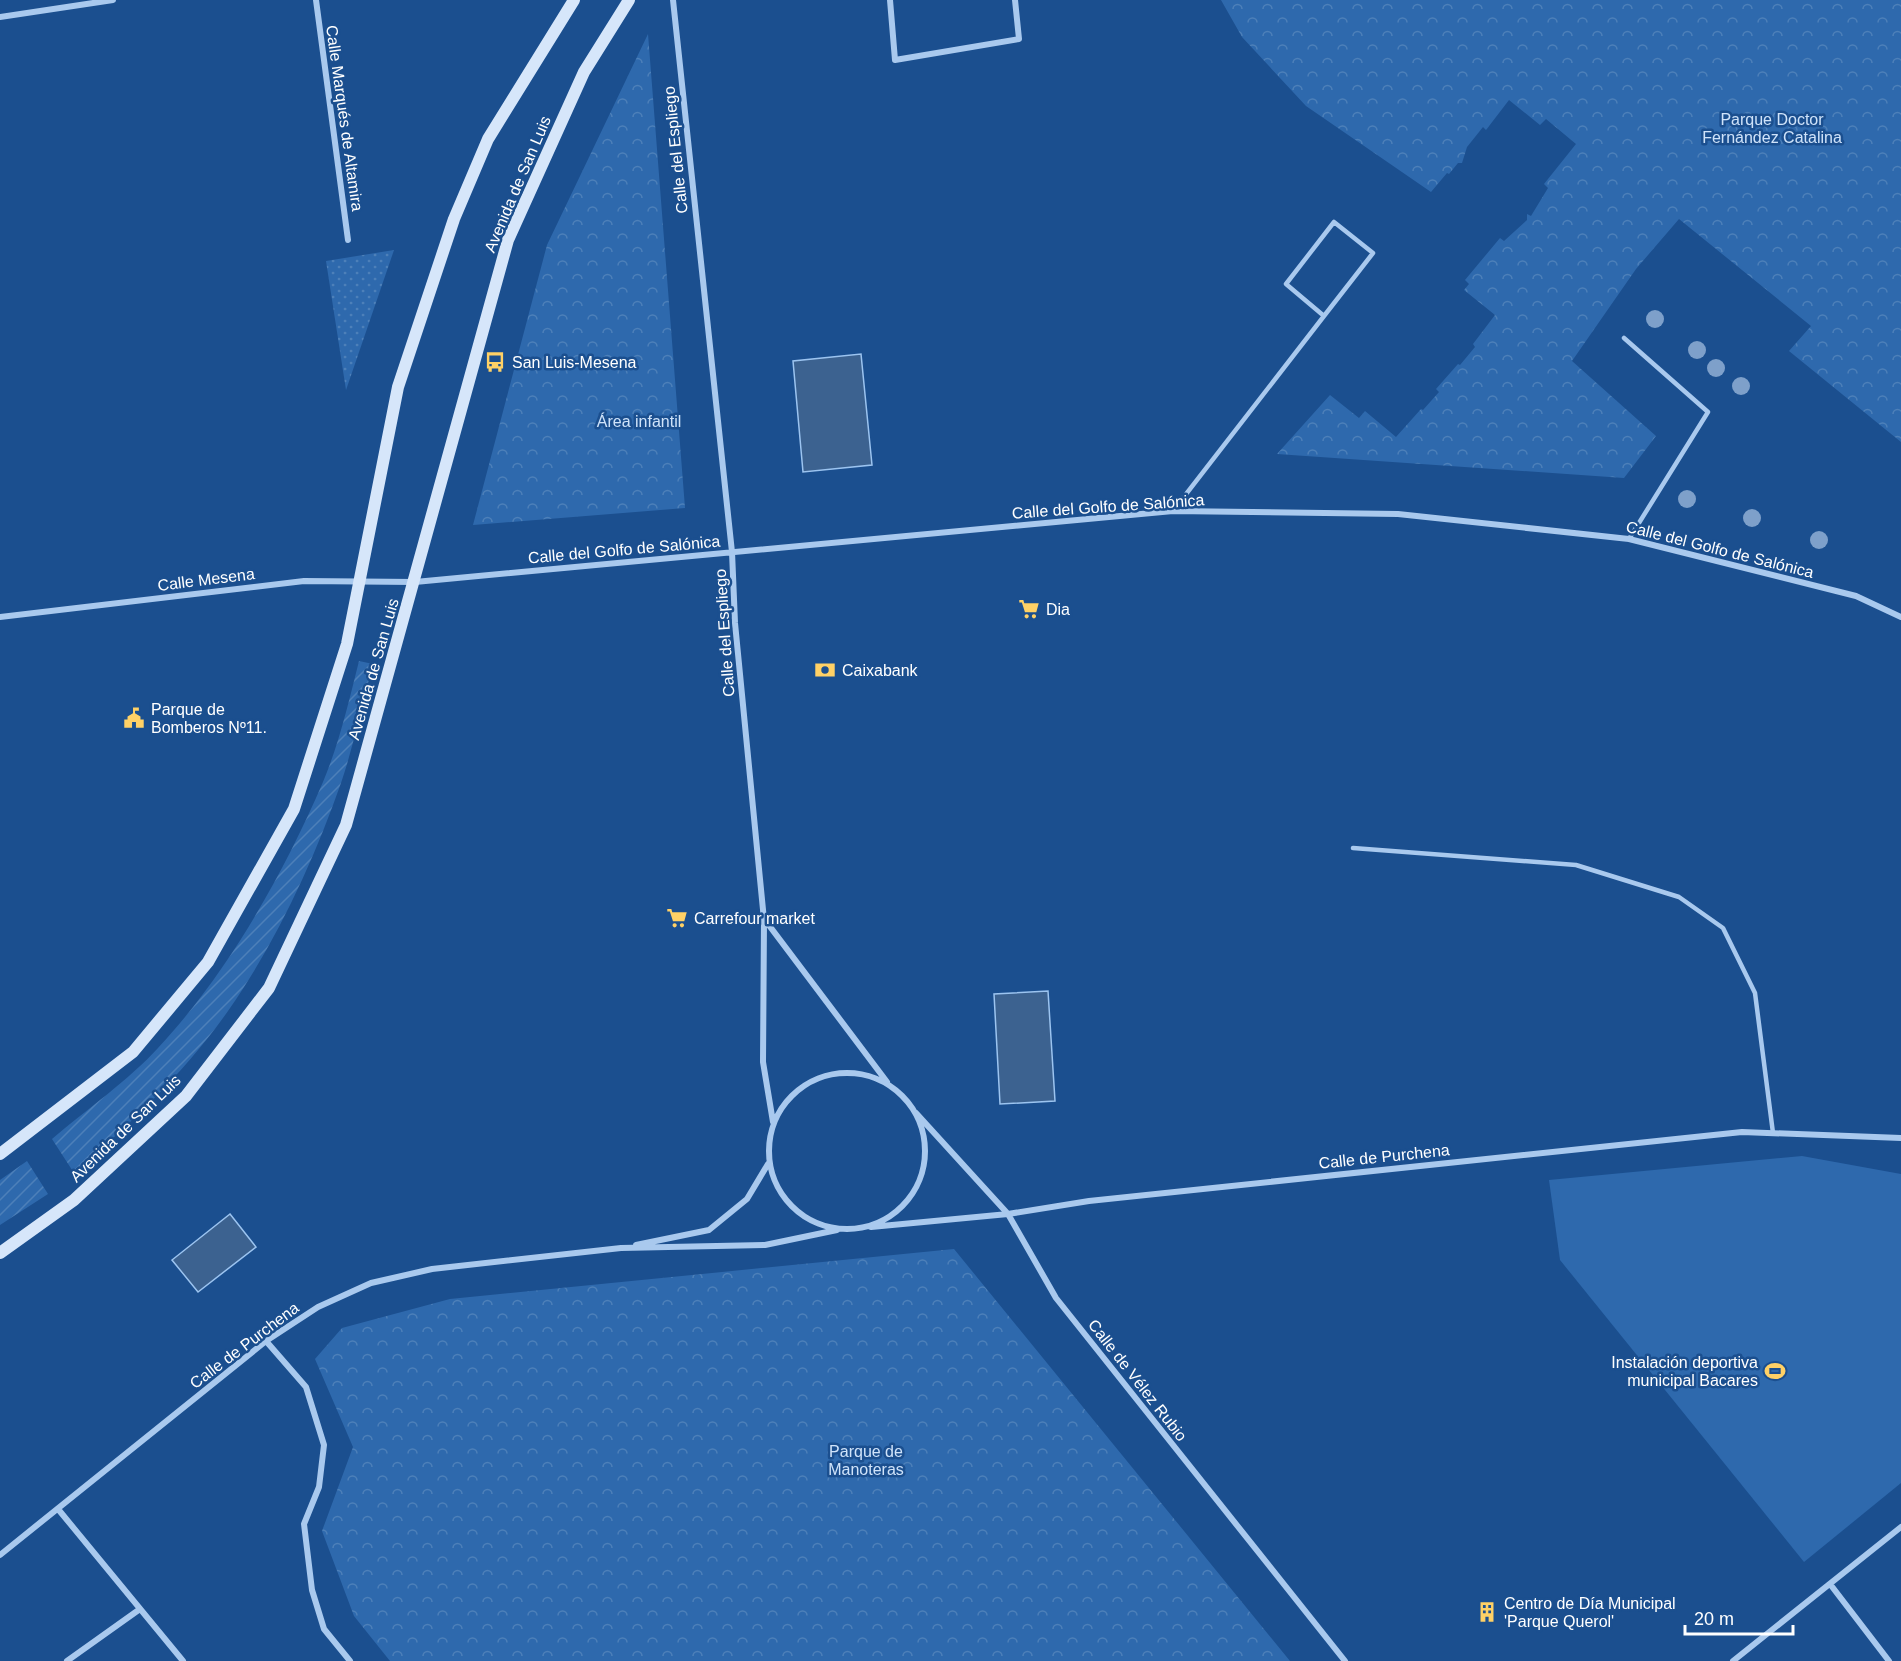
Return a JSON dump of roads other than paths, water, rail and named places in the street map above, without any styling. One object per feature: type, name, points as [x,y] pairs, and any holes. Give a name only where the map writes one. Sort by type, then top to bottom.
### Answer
[{"type":"street","points":[[0,17],[113,0]]},
{"type":"street","name":"Calle Marqués de Altamira","points":[[316,0],[348,240]]},
{"type":"street","name":"Avenida de San Luis","points":[[0,1154],[132,1052],[208,962],[294,809],[347,644],[398,387],[453,219],[488,139],[574,0]]},
{"type":"street","name":"Avenida de San Luis","points":[[0,1253],[74,1200],[186,1096],[269,988],[346,825],[415,582],[473,358],[508,240],[584,72],[629,0]]},
{"type":"street","name":"Calle del Espliego","points":[[673,0],[732,552],[735,623],[764,920],[763,1062],[773,1122]]},
{"type":"street","points":[[890,0],[894,60],[1019,39],[1015,0]]},
{"type":"street","name":"Calle del Golfo de Salónica","points":[[415,582],[1173,511],[1398,514],[1629,539],[1856,596],[1901,617]]},
{"type":"street","name":"Calle Mesena","points":[[0,617],[304,581],[415,582]]},
{"type":"street","points":[[764,920],[888,1084],[904,1097],[916,1113],[925,1140],[924,1167],[914,1193],[895,1214],[870,1227],[837,1230],[813,1223],[792,1208],[777,1188],[768,1164],[768,1142],[773,1122],[793,1093],[822,1076],[856,1072],[888,1084]]},
{"type":"street","name":"Calle de Vélez Rubio","points":[[916,1113],[1008,1214],[1056,1298],[1344,1661]]},
{"type":"street","name":"Calle de Purchena","points":[[870,1227],[1008,1214],[1101,1200],[1742,1132],[1901,1138]]},
{"type":"street","name":"Calle de Purchena","points":[[621,1248],[709,1230],[747,1199],[768,1164]]},
{"type":"street","name":"Calle de Purchena","points":[[0,1555],[266,1341],[318,1307],[371,1283],[432,1269],[621,1248],[765,1245],[837,1230]]},
{"type":"street","points":[[266,1341],[306,1387],[324,1445],[319,1487],[304,1524],[312,1590],[324,1629],[350,1661]]},
{"type":"street","points":[[58,1509],[183,1661]]},
{"type":"street","points":[[1733,1661],[1901,1527]]},
{"type":"street","points":[[1830,1584],[1889,1661]]},
{"type":"street","points":[[67,1661],[140,1609]]},
{"type":"lane","points":[[1173,511],[1324,316],[1372,253],[1334,222],[1286,284],[1324,316]]},
{"type":"lane","points":[[1624,338],[1708,412],[1629,539]]},
{"type":"lane","points":[[1353,848],[1576,865],[1679,897],[1723,928],[1755,993],[1773,1133]]},
{"type":"place","name":"San Luis-Mesena","points":[[495,362]]},
{"type":"place","name":"Dia","points":[[1029,609]]},
{"type":"place","name":"Caixabank","points":[[825,670]]},
{"type":"place","name":"Parque de Bomberos Nº11.","points":[[134,718]]},
{"type":"place","name":"Carrefour market","points":[[677,918]]},
{"type":"place","name":"Instalación deportiva municipal Bacares","points":[[1775,1371]]},
{"type":"place","name":"Centro de Día Municipal 'Parque Querol'","points":[[1487,1612]]},
{"type":"park label","name":"Parque Doctor Fernández Catalina","points":[[1772,128]]},
{"type":"park label","name":"Área infantil","points":[[639,421]]},
{"type":"park label","name":"Parque de Manoteras","points":[[866,1460]]}]
